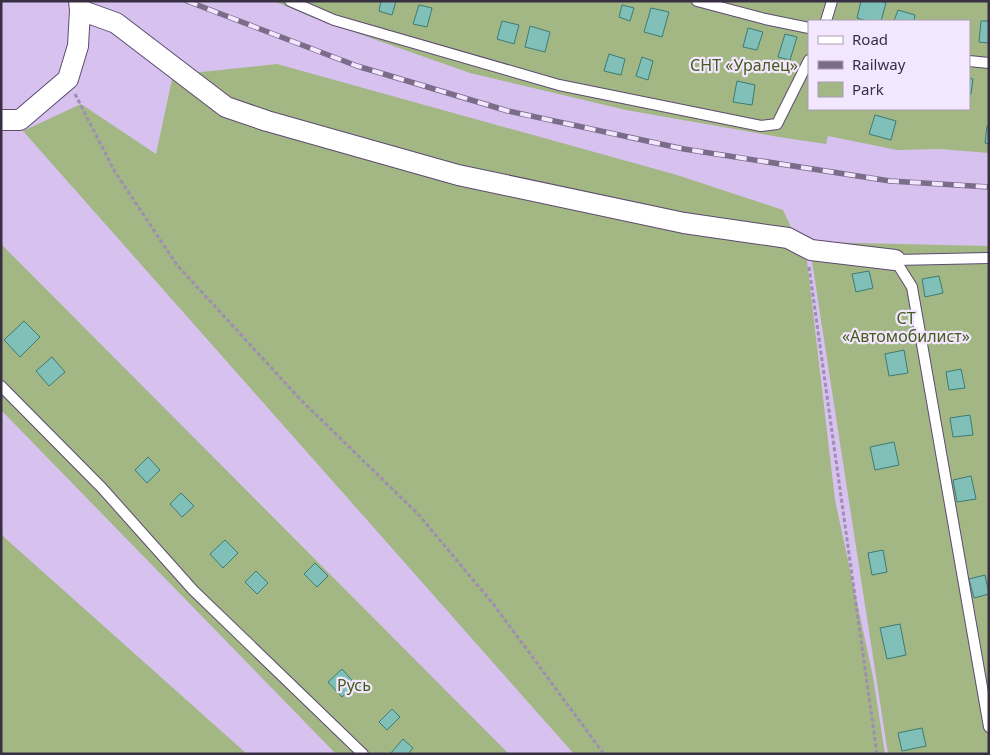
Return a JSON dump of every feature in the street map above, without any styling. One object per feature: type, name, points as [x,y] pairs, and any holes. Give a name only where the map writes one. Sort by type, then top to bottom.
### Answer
[{"type":"street","points":[[1,120],[20,120],[68,80],[78,46],[80,6],[116,23],[226,108],[267,121],[458,175],[684,223],[788,238],[811,250],[895,260]]},
{"type":"lane","points":[[290,1],[334,20],[559,85],[762,126],[777,124],[808,62]]},
{"type":"lane","points":[[697,1],[765,19],[808,28]]},
{"type":"lane","points":[[826,20],[832,1]]},
{"type":"lane","points":[[970,60],[989,63]]},
{"type":"lane","points":[[895,260],[989,258]]},
{"type":"lane","points":[[895,260],[912,286],[980,680],[987,700],[989,727]]},
{"type":"lane","points":[[1,386],[102,488],[193,590],[363,754]]},
{"type":"path","points":[[68,80],[115,172],[177,266],[299,398],[419,514],[494,605],[604,754]]},
{"type":"path","points":[[806,248],[878,754]]},
{"type":"green space","name":"СНТ «Уралец»","points":[[274,1],[989,1],[989,153],[940,149],[897,150],[828,136],[826,144],[779,137],[626,110],[470,73],[314,18]]},
{"type":"green space","points":[[277,64],[677,175],[783,210],[807,261],[835,500],[873,677],[885,754],[574,754],[23,131],[81,104],[156,154],[173,75]]},
{"type":"green space","name":"СТ «Автомобилист»","points":[[809,242],[989,246],[989,754],[888,754]]},
{"type":"green space","name":"Русь","points":[[1,244],[509,754],[336,754],[1,410]]},
{"type":"green space","points":[[1,533],[5,538],[247,754],[1,754]]},
{"type":"building","points":[[381,1],[396,1],[392,15],[379,11]]},
{"type":"building","points":[[861,1],[880,1],[886,3],[881,20],[857,18]]},
{"type":"building","points":[[419,5],[432,8],[427,27],[413,24]]},
{"type":"building","points":[[622,5],[634,8],[630,21],[619,17]]},
{"type":"building","points":[[651,8],[669,12],[662,37],[644,32]]},
{"type":"building","points":[[898,10],[915,15],[914,20],[894,20]]},
{"type":"building","points":[[502,21],[519,25],[514,44],[497,39]]},
{"type":"building","points":[[981,21],[989,21],[989,43],[979,42]]},
{"type":"building","points":[[530,26],[550,32],[545,52],[525,47]]},
{"type":"building","points":[[748,28],[763,32],[757,50],[743,47]]},
{"type":"building","points":[[785,34],[797,37],[790,60],[778,57]]},
{"type":"building","points":[[609,54],[625,59],[621,75],[604,71]]},
{"type":"building","points":[[642,57],[653,61],[648,80],[636,76]]},
{"type":"building","points":[[970,78],[973,79],[970,94]]},
{"type":"building","points":[[737,81],[755,85],[752,105],[733,102]]},
{"type":"building","points":[[875,115],[896,121],[891,140],[869,134]]},
{"type":"building","points":[[987,126],[989,126],[989,144],[985,143]]},
{"type":"building","points":[[869,271],[873,288],[856,292],[852,274]]},
{"type":"building","points":[[939,276],[943,293],[925,297],[922,279]]},
{"type":"building","points":[[24,321],[40,337],[20,357],[4,340]]},
{"type":"building","points":[[904,350],[908,373],[889,376],[885,354]]},
{"type":"building","points":[[52,357],[65,372],[49,386],[36,371]]},
{"type":"building","points":[[961,369],[965,388],[949,390],[946,372]]},
{"type":"building","points":[[970,415],[973,435],[953,437],[950,418]]},
{"type":"building","points":[[894,442],[899,465],[875,470],[870,447]]},
{"type":"building","points":[[148,457],[160,470],[147,483],[135,470]]},
{"type":"building","points":[[971,476],[976,499],[957,502],[953,480]]},
{"type":"building","points":[[181,493],[194,506],[182,517],[170,504]]},
{"type":"building","points":[[225,540],[238,553],[223,568],[210,554]]},
{"type":"building","points":[[883,550],[887,572],[872,575],[868,553]]},
{"type":"building","points":[[315,563],[328,576],[317,587],[304,574]]},
{"type":"building","points":[[256,571],[268,583],[257,594],[245,582]]},
{"type":"building","points":[[985,575],[989,594],[974,598],[969,579]]},
{"type":"building","points":[[900,624],[906,655],[887,659],[880,628]]},
{"type":"building","points":[[342,669],[356,685],[342,697],[328,682]]},
{"type":"building","points":[[392,709],[400,717],[387,730],[379,722]]},
{"type":"building","points":[[922,728],[926,746],[902,751],[898,733]]},
{"type":"building","points":[[403,739],[413,748],[408,754],[390,754]]},
{"type":"railway","points":[[187,1],[357,66],[508,111],[684,149],[890,181],[989,187]]}]
